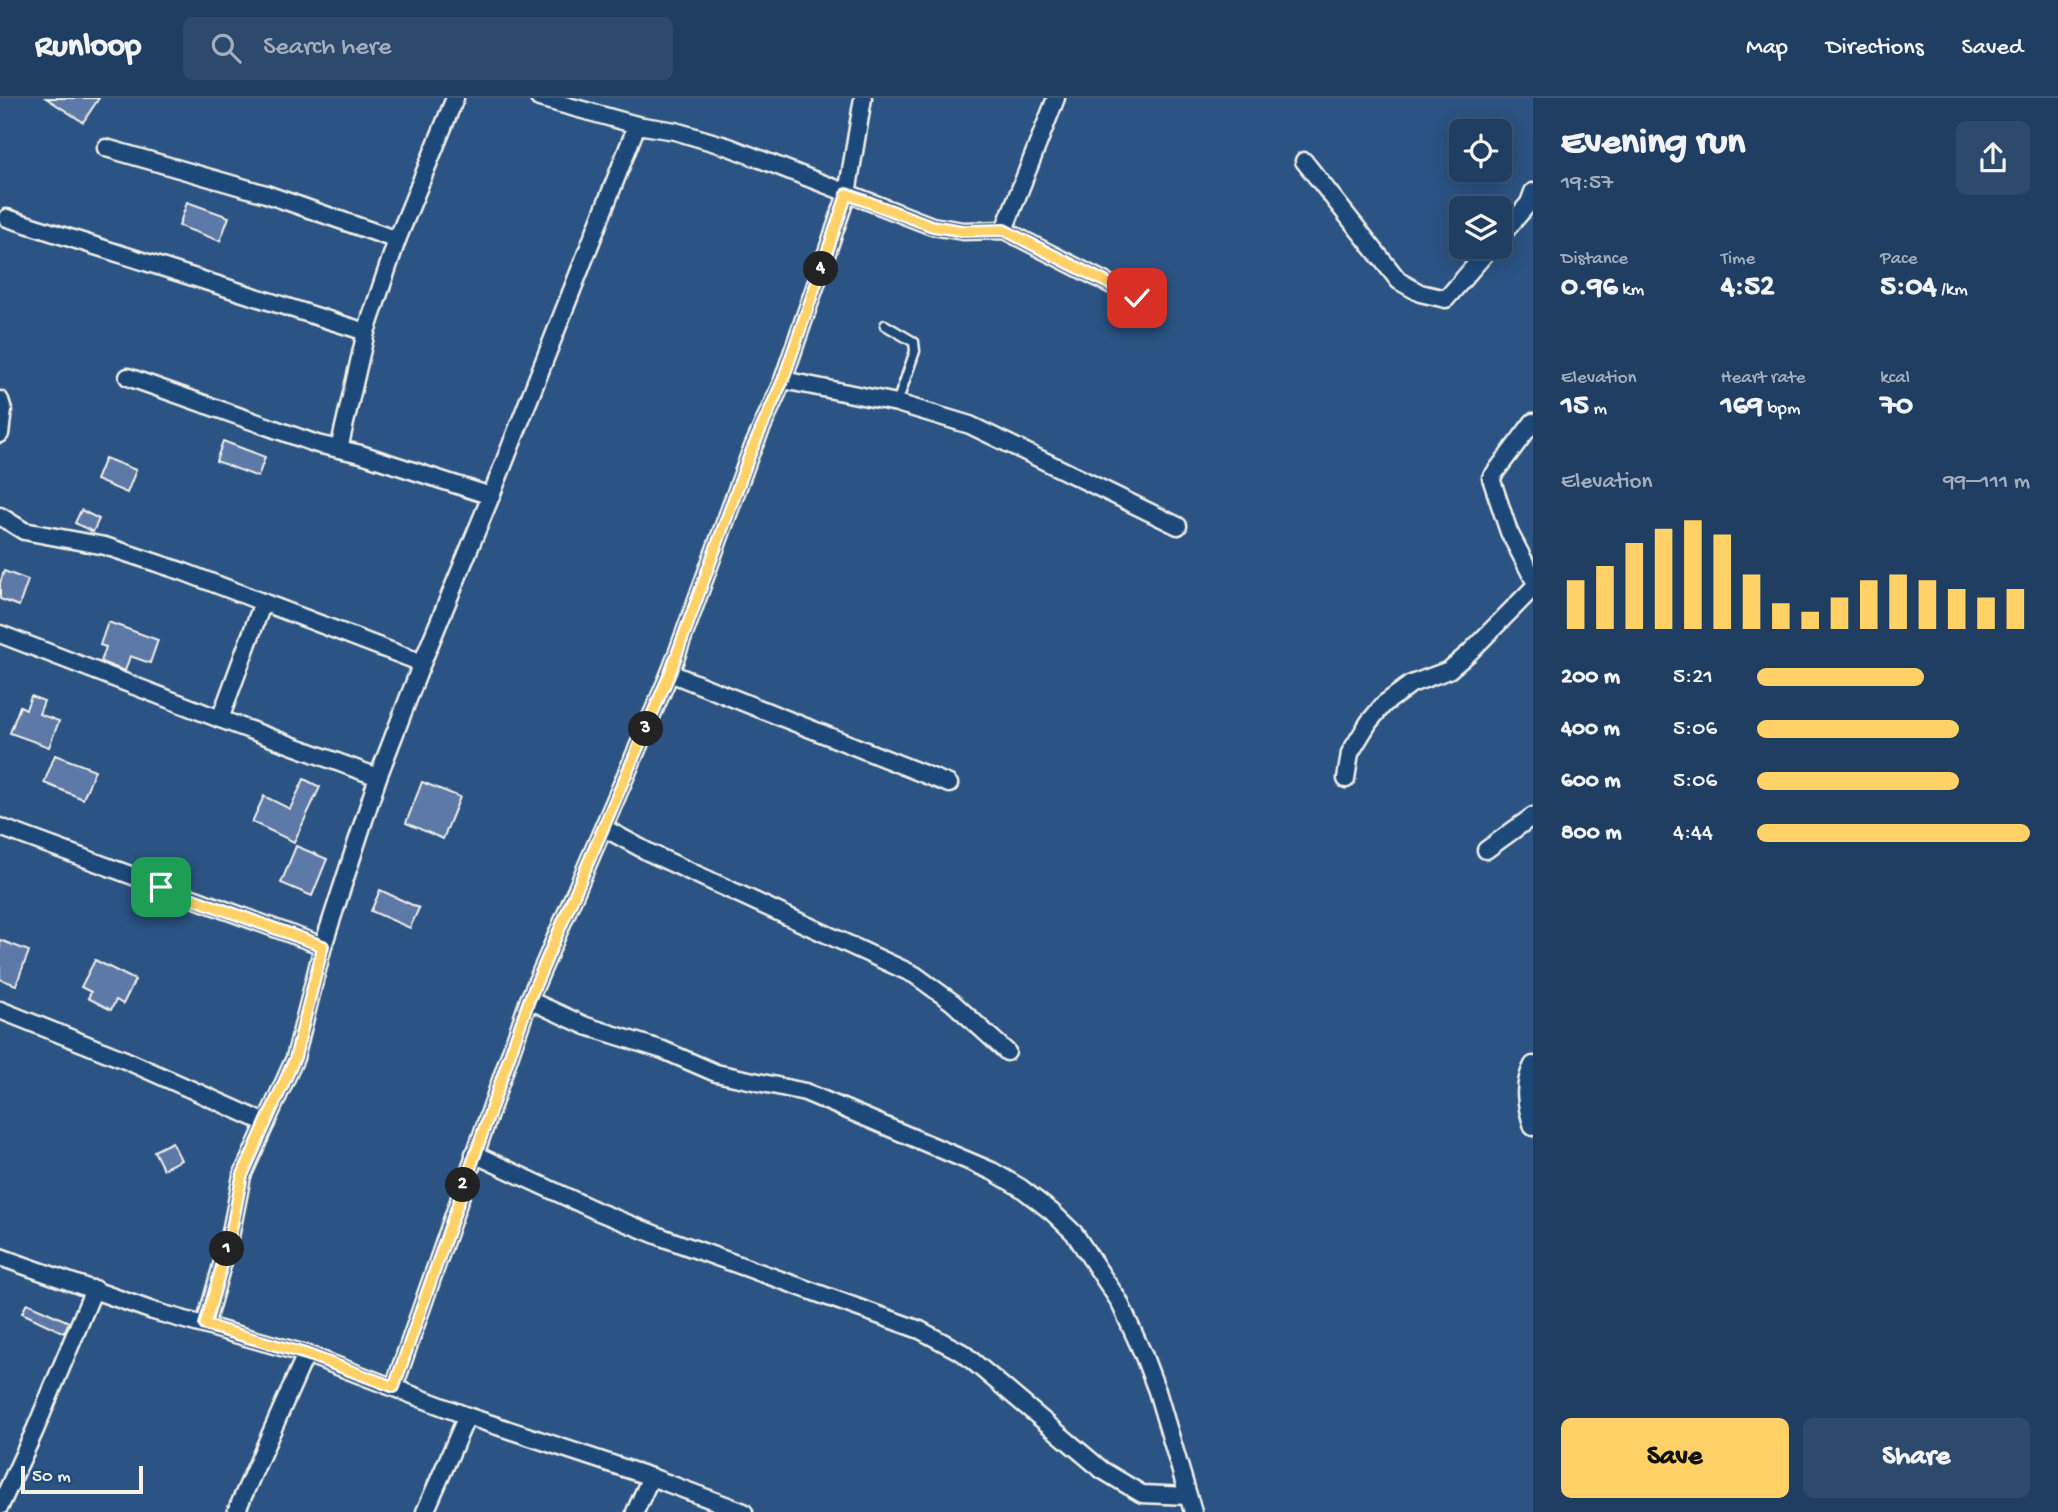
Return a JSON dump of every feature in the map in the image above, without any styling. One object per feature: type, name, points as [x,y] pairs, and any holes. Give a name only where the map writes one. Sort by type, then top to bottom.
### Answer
[{"type":"street","points":[[339,449],[366,332],[397,240],[455,98]]},
{"type":"street","points":[[540,98],[729,147],[932,226],[963,231],[1004,230],[1137,298]]},
{"type":"street","points":[[394,1387],[529,1000],[670,673],[750,454],[783,380],[847,194],[863,98]]},
{"type":"street","points":[[1004,230],[1056,98]]},
{"type":"street","points":[[205,1325],[230,1237],[242,1176],[295,1058],[323,946],[378,777],[637,125]]},
{"type":"street","points":[[106,148],[266,194],[397,240]]},
{"type":"street","points":[[1304,161],[1399,281],[1420,293],[1446,299],[1481,259]]},
{"type":"street","points":[[1512,224],[1532,201]]},
{"type":"street","points":[[6,218],[366,332]]},
{"type":"street","points":[[128,377],[317,444],[491,496]]},
{"type":"street","points":[[783,380],[897,403],[970,425],[1178,526]]},
{"type":"street","points":[[0,400],[4,410],[0,434]]},
{"type":"street","points":[[1533,422],[1490,478],[1509,532],[1533,578]]},
{"type":"street","points":[[0,516],[24,531],[105,546],[263,602],[422,663]]},
{"type":"street","points":[[1346,779],[1350,753],[1384,704],[1411,684],[1449,670],[1533,588]]},
{"type":"street","points":[[220,719],[263,602]]},
{"type":"street","points":[[0,634],[378,777]]},
{"type":"street","points":[[670,673],[949,784]]},
{"type":"street","points":[[1486,850],[1533,816]]},
{"type":"street","points":[[0,827],[323,946]]},
{"type":"street","points":[[604,828],[650,853],[915,975],[952,1002],[1007,1052]]},
{"type":"street","points":[[474,1154],[653,1234],[920,1330],[963,1353],[1102,1470],[1142,1494],[1191,1504],[1157,1391],[1132,1325],[1074,1233],[1021,1188],[992,1171],[805,1092],[716,1073],[663,1050],[586,1026],[529,1000]]},
{"type":"street","points":[[0,1010],[125,1060],[266,1123]]},
{"type":"street","points":[[1533,1065],[1525,1087],[1526,1106],[1533,1128]]},
{"type":"street","points":[[0,1257],[153,1311],[306,1354],[467,1416],[651,1477],[744,1512]]},
{"type":"street","points":[[0,1506],[35,1430],[93,1289]]},
{"type":"street","points":[[236,1512],[306,1354]]},
{"type":"street","points":[[425,1512],[467,1416]]},
{"type":"street","points":[[635,1512],[651,1477]]},
{"type":"lane","points":[[884,325],[914,342],[915,351],[897,403]]},
{"type":"building","points":[[46,98],[99,98],[83,122]]},
{"type":"building","points":[[187,202],[229,217],[220,241],[179,226]]},
{"type":"building","points":[[223,441],[265,457],[258,477],[216,461]]},
{"type":"building","points":[[105,458],[136,470],[127,493],[96,480]]},
{"type":"building","points":[[81,510],[99,519],[93,532],[75,523]]},
{"type":"building","points":[[4,571],[28,580],[19,606],[0,599],[0,583]]},
{"type":"building","points":[[108,622],[158,640],[150,663],[130,656],[125,671],[101,662],[106,647],[100,645]]},
{"type":"building","points":[[31,696],[44,701],[39,714],[59,721],[49,747],[10,733],[20,706],[26,709]]},
{"type":"building","points":[[55,755],[95,770],[83,799],[44,783]]},
{"type":"building","points":[[304,779],[320,787],[294,842],[252,822],[264,796],[290,809]]},
{"type":"building","points":[[422,782],[460,797],[443,839],[406,823]]},
{"type":"building","points":[[296,846],[327,859],[312,896],[281,883]]},
{"type":"building","points":[[380,890],[419,908],[410,928],[371,911]]},
{"type":"building","points":[[0,940],[29,951],[16,985],[0,979]]},
{"type":"building","points":[[95,960],[135,980],[123,1004],[116,1000],[111,1010],[88,998],[91,992],[81,987]]},
{"type":"building","points":[[172,1142],[181,1160],[163,1169],[154,1151]]},
{"type":"building","points":[[27,1303],[69,1322],[64,1333],[22,1313]]},
{"type":"route","points":[[161,887],[323,946],[295,1058],[242,1176],[230,1237],[205,1325],[306,1354],[394,1387],[529,1000],[670,673],[750,454],[783,380],[847,194],[932,226],[963,231],[1004,230],[1137,298]]}]
